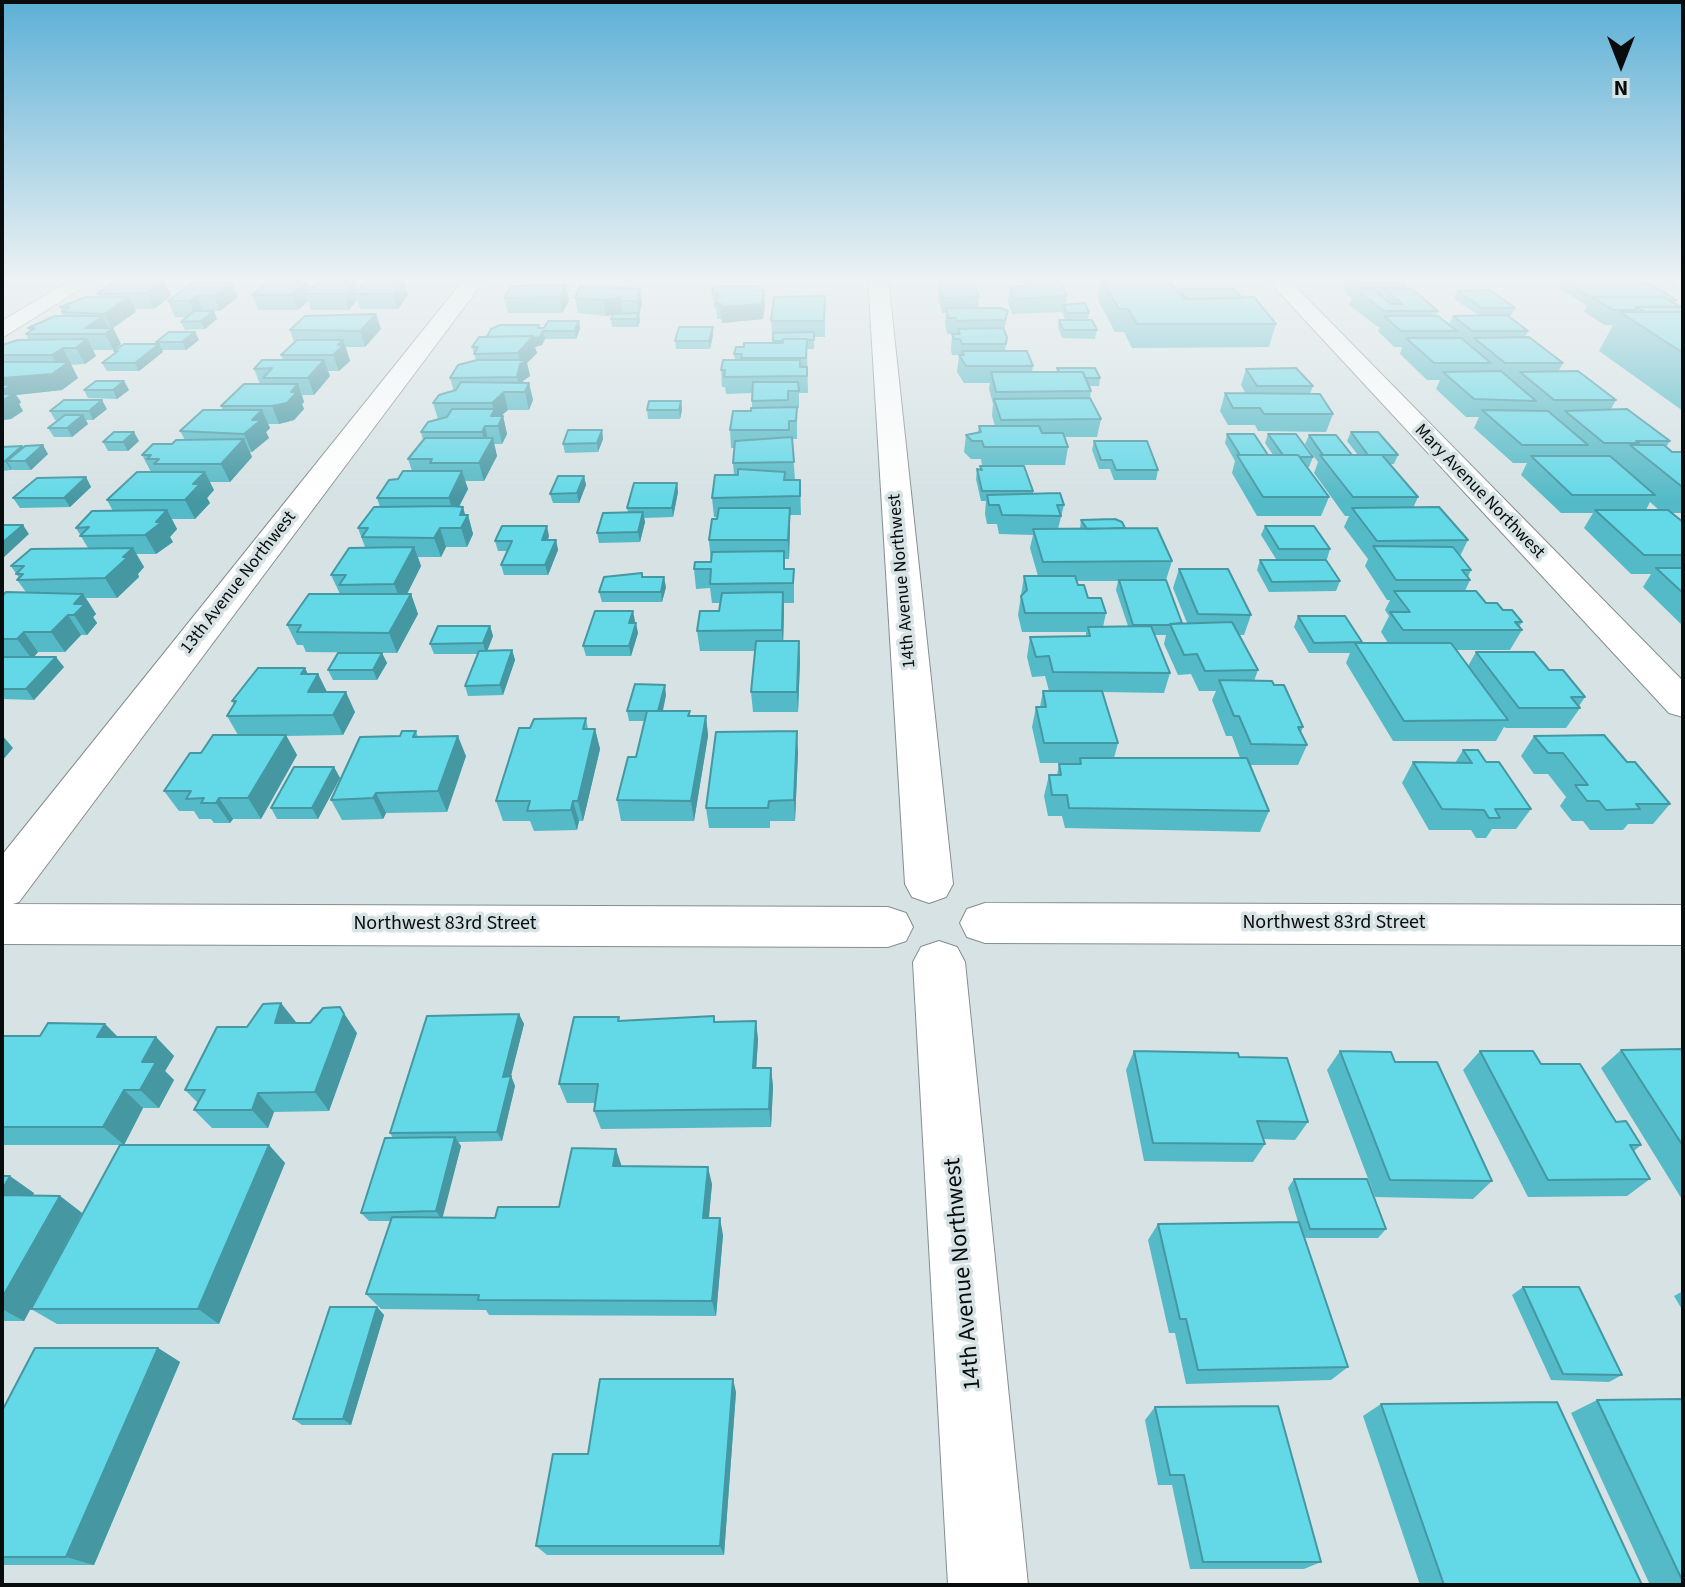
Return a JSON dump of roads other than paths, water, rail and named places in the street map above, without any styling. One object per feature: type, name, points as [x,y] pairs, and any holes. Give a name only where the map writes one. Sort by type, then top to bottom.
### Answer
[{"type":"street","name":"13th Avenue Northwest","points":[[2,889],[419,352]]},
{"type":"street","name":"14th Avenue Northwest","points":[[884,352],[929,884]]},
{"type":"street","name":"Mary Avenue Northwest","points":[[1347,352],[1683,704]]},
{"type":"street","points":[[929,884],[967,894],[983,913],[962,943],[911,956],[892,938],[887,917],[896,898],[905,891],[929,884]]},
{"type":"street","name":"Northwest 83rd Street","points":[[2,924],[888,927]]},
{"type":"street","name":"Northwest 83rd Street","points":[[962,943],[1683,925]]},
{"type":"street","name":"14th Avenue Northwest","points":[[962,943],[988,1585]]}]
